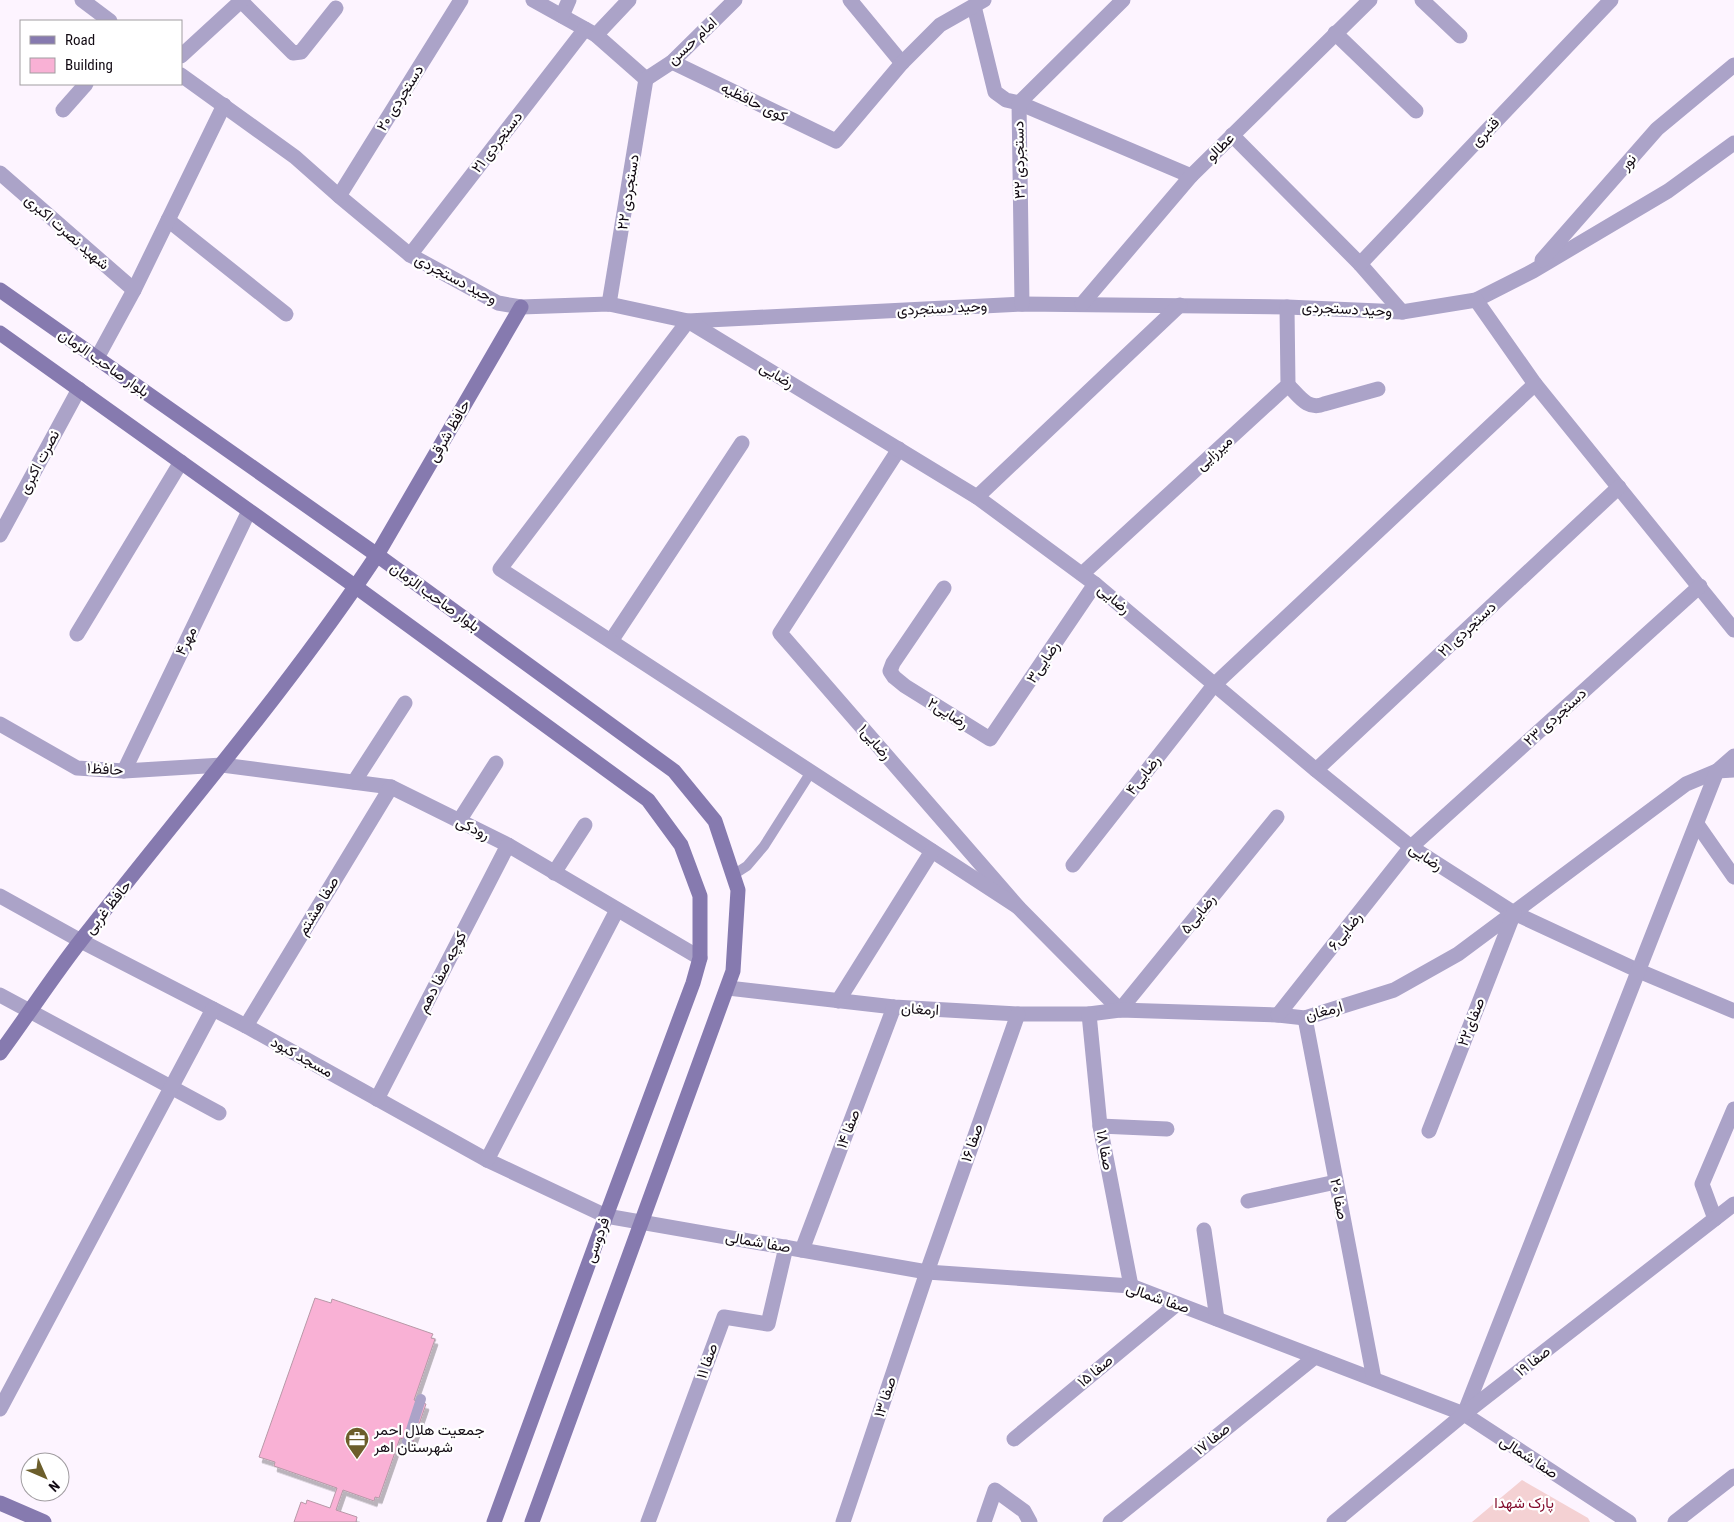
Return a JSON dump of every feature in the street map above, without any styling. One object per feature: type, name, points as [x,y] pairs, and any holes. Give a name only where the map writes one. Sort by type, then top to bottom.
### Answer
[{"type":"main road","name":"بلوار صاحب الزمان","points":[[0,290],[377,555],[674,771],[715,821],[738,890],[733,971],[728,988]]},
{"type":"main road","name":"حافظ شرقی","points":[[356,587],[377,555],[521,307]]},
{"type":"main road","points":[[2,340],[79,389],[249,510],[648,800],[682,845],[700,896],[700,958]]},
{"type":"main road","points":[[222,765],[356,587]]},
{"type":"main road","name":"حافظ غربی","points":[[0,1053],[81,941],[222,765]]},
{"type":"main road","name":"فردوسی","points":[[494,1522],[693,983],[700,958]]},
{"type":"main road","points":[[532,1522],[728,988]]},
{"type":"main road","points":[[0,1503],[44,1522]]},
{"type":"street","points":[[82,0],[109,20]]},
{"type":"street","name":"دستجردی ۲۰","points":[[339,196],[462,0]]},
{"type":"street","points":[[533,0],[591,32],[646,79]]},
{"type":"street","points":[[562,16],[569,0]]},
{"type":"street","points":[[591,32],[629,0]]},
{"type":"street","name":"امام حسن","points":[[646,79],[672,62],[735,0]]},
{"type":"street","points":[[850,0],[902,63],[940,25],[979,3],[995,92],[1006,100],[1191,176]]},
{"type":"street","name":"دستجردی ۳۲","points":[[1022,304],[1018,104],[1123,0]]},
{"type":"street","name":"عطالو","points":[[1082,304],[1191,176],[1370,0]]},
{"type":"street","points":[[1422,0],[1460,36]]},
{"type":"street","name":"قنبری","points":[[1360,264],[1611,0]]},
{"type":"street","points":[[182,55],[241,1],[293,53],[301,52],[336,8]]},
{"type":"street","name":"دستجردی ۲۱","points":[[410,254],[591,32]]},
{"type":"street","points":[[1335,33],[1416,111]]},
{"type":"street","name":"کوی حافظیه","points":[[672,62],[836,141],[902,63]]},
{"type":"street","name":"نور","points":[[1533,270],[1657,129],[1734,65]]},
{"type":"street","name":"وحید دستجردی","points":[[182,76],[295,157],[410,254],[498,303],[521,307],[609,304],[688,321],[1022,304],[1287,306],[1402,312],[1476,300],[1533,270],[1668,192],[1734,143]]},
{"type":"street","name":"دستجردی ۲۲","points":[[609,304],[646,79]]},
{"type":"street","points":[[63,110],[85,85]]},
{"type":"street","points":[[97,358],[134,290],[224,105]]},
{"type":"street","points":[[1232,135],[1360,264],[1402,312]]},
{"type":"street","name":"شهید نصرت اکبری","points":[[0,172],[134,290]]},
{"type":"street","points":[[168,220],[286,314]]},
{"type":"street","points":[[1476,300],[1536,384],[1734,630]]},
{"type":"street","points":[[977,497],[1180,305]]},
{"type":"street","points":[[1287,306],[1288,385],[1310,406],[1317,407],[1378,389]]},
{"type":"street","points":[[688,321],[500,569],[1018,907]]},
{"type":"street","name":"رضایی","points":[[688,321],[977,497],[1096,584],[1411,848],[1514,913]]},
{"type":"street","name":"رضایی۴","points":[[1073,865],[1214,684],[1536,384]]},
{"type":"street","name":"میرزایی","points":[[1082,574],[1288,385]]},
{"type":"street","name":"نصرت اکبری","points":[[0,536],[79,389]]},
{"type":"street","points":[[611,642],[742,443]]},
{"type":"street","name":"رضایی۱","points":[[899,449],[780,634],[1018,907],[1120,1010]]},
{"type":"street","points":[[77,634],[181,462]]},
{"type":"street","name":"دستجردی ۲۱","points":[[1316,770],[1619,487]]},
{"type":"street","name":"مهر۴","points":[[124,771],[249,510]]},
{"type":"street","name":"رضایی۳","points":[[990,739],[1096,584]]},
{"type":"street","name":"دستجردی ۲۳","points":[[1411,848],[1700,586]]},
{"type":"street","name":"رضایی۲","points":[[944,588],[893,663],[890,671],[905,686],[990,739]]},
{"type":"street","points":[[354,782],[405,703]]},
{"type":"street","name":"حافظ۱","points":[[0,724],[77,768],[124,771],[222,765]]},
{"type":"street","points":[[1464,1414],[1717,771],[1734,756]]},
{"type":"street","points":[[459,821],[496,763]]},
{"type":"street","name":"رودکی","points":[[222,765],[390,787],[508,845],[700,958]]},
{"type":"street","points":[[1717,771],[1734,770]]},
{"type":"street","name":"ارمغان","points":[[728,988],[894,1007],[1018,1014],[1089,1014],[1120,1010],[1278,1015],[1305,1018],[1394,990],[1458,954],[1686,784],[1717,771]]},
{"type":"street","name":"صفا هشتم","points":[[246,1026],[390,787]]},
{"type":"street","name":"رضایی۵","points":[[1120,1010],[1277,817]]},
{"type":"street","points":[[1697,824],[1734,877]]},
{"type":"street","points":[[554,872],[585,825]]},
{"type":"street","name":"کوچه صفا دهم","points":[[377,1099],[508,845]]},
{"type":"street","name":"رضایی۶","points":[[1278,1015],[1411,848]]},
{"type":"street","points":[[838,1001],[932,851]]},
{"type":"street","name":"مسجد کبود","points":[[0,896],[81,941],[246,1026],[487,1160],[606,1216]]},
{"type":"street","points":[[487,1160],[617,910]]},
{"type":"street","points":[[1514,913],[1639,971],[1734,1011]]},
{"type":"street","name":"صفای۲۲","points":[[1429,1131],[1514,913]]},
{"type":"street","points":[[0,995],[219,1113]]},
{"type":"street","name":"صفا ۱۴","points":[[802,1250],[894,1007]]},
{"type":"street","points":[[0,1409],[213,1009]]},
{"type":"street","name":"صفا ۱۶","points":[[927,1272],[1018,1014]]},
{"type":"street","name":"صفا ۱۸","points":[[1089,1014],[1100,1126],[1130,1286]]},
{"type":"street","name":"صفا ۲۰","points":[[1305,1018],[1374,1379]]},
{"type":"street","points":[[1716,1218],[1702,1181],[1734,1109]]},
{"type":"street","points":[[1100,1126],[1167,1129]]},
{"type":"street","points":[[1248,1201],[1336,1182]]},
{"type":"street","name":"صفا ۱۹","points":[[1334,1522],[1464,1414],[1734,1204]]},
{"type":"street","name":"صفا شمالی","points":[[606,1216],[927,1272],[1130,1286],[1464,1414],[1629,1522]]},
{"type":"street","points":[[1204,1230],[1218,1319]]},
{"type":"street","name":"صفا ۱۱","points":[[648,1522],[724,1317],[768,1324],[786,1247]]},
{"type":"street","name":"صفا ۱۳","points":[[843,1522],[927,1272]]},
{"type":"street","name":"صفا ۱۵","points":[[1014,1439],[1177,1304]]},
{"type":"street","name":"صفا ۱۷","points":[[1110,1522],[1315,1356]]},
{"type":"street","points":[[1675,1522],[1734,1476]]},
{"type":"street","points":[[984,1522],[995,1490],[1024,1511],[1030,1522]]},
{"type":"lane","points":[[733,875],[747,866],[764,846],[811,772]]},
{"type":"lane","points":[[407,1442],[421,1399]]},
{"type":"green space","name":"پارک شهدا","points":[[1522,1480],[1588,1518],[1590,1522],[1472,1522]]},
{"type":"building","points":[[315,1298],[331,1303],[332,1299],[433,1334],[431,1338],[435,1339],[414,1400],[426,1404],[413,1442],[400,1438],[379,1498],[375,1497],[374,1501],[343,1490],[336,1510],[357,1517],[356,1522],[294,1522],[301,1502],[306,1504],[307,1500],[330,1508],[337,1488],[274,1466],[275,1462],[259,1457]]},
{"type":"place","name":"جمعیت هلال احمر شهرستان اهر","points":[[357,1460]]}]
